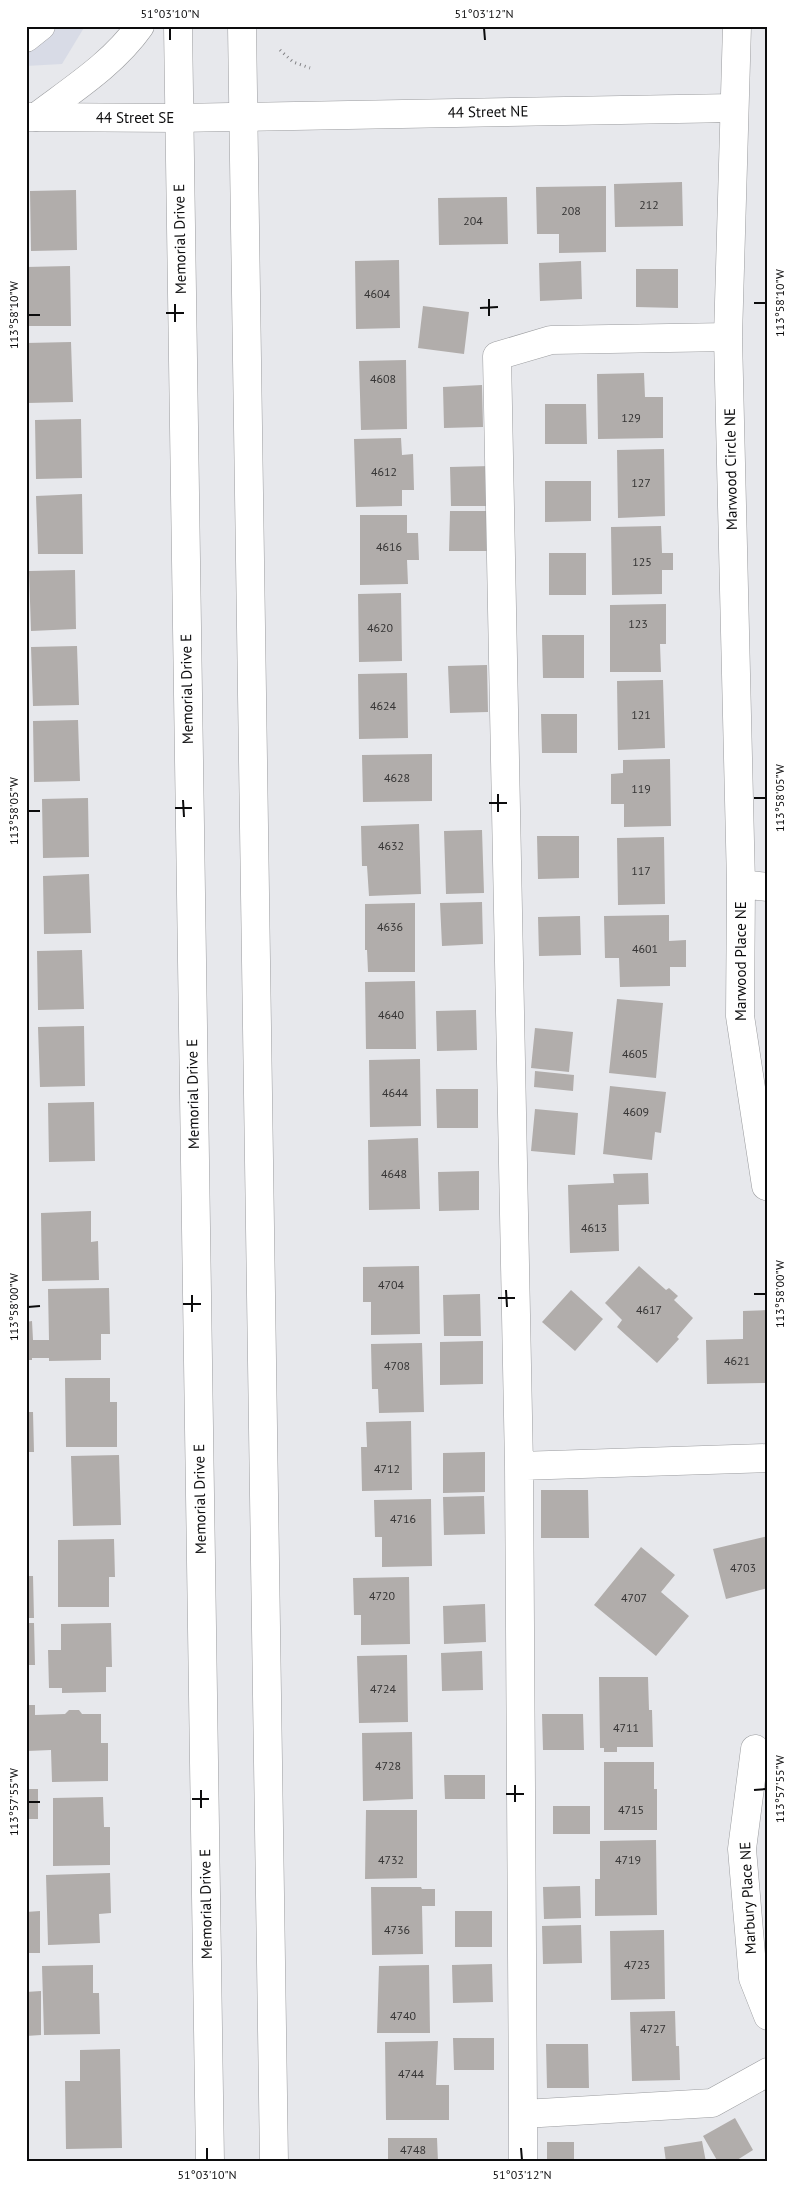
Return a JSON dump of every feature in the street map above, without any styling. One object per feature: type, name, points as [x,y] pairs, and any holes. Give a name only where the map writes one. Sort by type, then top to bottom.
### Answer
[{"type":"main road","points":[[26,38],[41,26]]},
{"type":"main road","points":[[31,117],[96,72],[129,42],[140,26]]},
{"type":"main road","name":"Memorial Drive E","points":[[178,26],[210,2162]]},
{"type":"main road","points":[[242,26],[274,2162]]},
{"type":"main road","name":"Marwood Circle NE","points":[[737,26],[728,336],[741,884]]},
{"type":"main road","name":"44 Street NE","points":[[243,116],[734,108]]},
{"type":"main road","name":"44 Street SE","points":[[31,117],[178,118],[243,116]]},
{"type":"main road","points":[[523,2162],[519,1466],[497,356],[551,340],[728,336]]},
{"type":"main road","points":[[741,884],[768,887]]},
{"type":"main road","name":"Marwood Place NE","points":[[741,884],[740,1016],[766,1186]]},
{"type":"main road","points":[[519,1466],[768,1458]]},
{"type":"main road","name":"Marbury Place NE","points":[[755,1749],[742,1849],[753,1978],[768,2016]]},
{"type":"main road","points":[[523,2114],[712,2103],[768,2072]]},
{"type":"path","points":[[280,50],[293,62],[310,68]]},
{"type":"shaded area","points":[[26,26],[85,26],[62,64],[26,66]]},
{"type":"building","points":[[386,26],[419,26],[419,28],[386,29]]},
{"type":"building","points":[[682,182],[683,226],[615,227],[614,184]]},
{"type":"building","points":[[606,186],[606,252],[559,253],[559,234],[537,234],[536,187]]},
{"type":"building","points":[[76,190],[77,250],[31,251],[30,191]]},
{"type":"building","points":[[507,197],[508,244],[439,245],[438,198]]},
{"type":"building","points":[[399,260],[400,328],[356,329],[355,261]]},
{"type":"building","points":[[581,261],[582,299],[540,301],[539,263]]},
{"type":"building","points":[[70,266],[71,326],[26,326],[26,267]]},
{"type":"building","points":[[636,269],[678,269],[678,308],[636,307]]},
{"type":"building","points":[[423,306],[469,312],[464,354],[418,348]]},
{"type":"building","points":[[71,342],[73,402],[27,403],[26,343]]},
{"type":"building","points":[[406,360],[407,429],[361,430],[359,361]]},
{"type":"building","points":[[644,373],[645,397],[663,397],[663,438],[598,439],[597,374]]},
{"type":"building","points":[[482,385],[483,427],[444,428],[443,387]]},
{"type":"building","points":[[545,404],[586,404],[587,444],[545,444]]},
{"type":"building","points":[[81,419],[82,478],[36,479],[35,420]]},
{"type":"building","points":[[401,438],[402,455],[413,454],[414,490],[402,490],[402,506],[356,507],[354,439]]},
{"type":"building","points":[[664,449],[665,516],[618,518],[617,450]]},
{"type":"building","points":[[491,466],[492,506],[451,506],[450,467]]},
{"type":"building","points":[[545,481],[591,481],[591,521],[545,522]]},
{"type":"building","points":[[82,494],[83,554],[38,554],[36,496]]},
{"type":"building","points":[[450,511],[491,511],[490,551],[449,551]]},
{"type":"building","points":[[360,515],[407,515],[407,533],[418,533],[419,560],[407,560],[408,584],[360,585]]},
{"type":"building","points":[[661,526],[662,553],[673,553],[673,570],[662,570],[662,594],[612,595],[611,527]]},
{"type":"building","points":[[549,553],[586,553],[586,595],[549,595]]},
{"type":"building","points":[[75,570],[76,629],[31,631],[29,571]]},
{"type":"building","points":[[401,593],[402,661],[359,662],[358,594]]},
{"type":"building","points":[[666,604],[666,644],[660,644],[661,672],[610,672],[610,605]]},
{"type":"building","points":[[542,635],[584,635],[584,678],[543,678]]},
{"type":"building","points":[[77,646],[79,705],[33,706],[31,647]]},
{"type":"building","points":[[487,665],[488,712],[450,713],[448,666]]},
{"type":"building","points":[[407,673],[408,738],[359,739],[358,674]]},
{"type":"building","points":[[663,680],[665,748],[618,750],[617,681]]},
{"type":"building","points":[[541,714],[577,714],[577,753],[542,753]]},
{"type":"building","points":[[78,720],[80,781],[34,782],[33,721]]},
{"type":"building","points":[[432,754],[432,801],[363,802],[362,755]]},
{"type":"building","points":[[670,759],[671,826],[624,827],[624,804],[611,804],[611,774],[623,773],[623,760]]},
{"type":"building","points":[[88,798],[89,857],[43,858],[42,799]]},
{"type":"building","points":[[419,824],[421,894],[369,896],[367,866],[362,866],[361,826]]},
{"type":"building","points":[[482,830],[484,893],[446,894],[444,831]]},
{"type":"building","points":[[537,836],[579,836],[579,878],[538,879]]},
{"type":"building","points":[[664,837],[665,904],[618,905],[617,838]]},
{"type":"building","points":[[89,874],[91,933],[44,934],[43,876]]},
{"type":"building","points":[[482,902],[483,944],[442,946],[440,903]]},
{"type":"building","points":[[415,903],[415,972],[368,972],[367,950],[365,950],[365,904]]},
{"type":"building","points":[[669,915],[669,941],[686,940],[686,967],[670,967],[670,986],[620,987],[619,958],[605,958],[604,916]]},
{"type":"building","points":[[580,916],[581,955],[539,956],[538,917]]},
{"type":"building","points":[[82,950],[84,1009],[38,1010],[37,951]]},
{"type":"building","points":[[415,981],[416,1049],[366,1049],[365,982]]},
{"type":"building","points":[[617,999],[663,1003],[656,1078],[609,1073]]},
{"type":"building","points":[[476,1010],[477,1050],[437,1051],[436,1011]]},
{"type":"building","points":[[84,1026],[85,1086],[40,1087],[38,1027]]},
{"type":"building","points":[[535,1028],[573,1032],[569,1072],[531,1068]]},
{"type":"building","points":[[420,1059],[421,1126],[370,1127],[369,1060]]},
{"type":"building","points":[[535,1071],[574,1075],[573,1091],[534,1087]]},
{"type":"building","points":[[610,1086],[666,1092],[661,1133],[655,1132],[652,1160],[603,1154]]},
{"type":"building","points":[[436,1089],[478,1089],[478,1128],[437,1128]]},
{"type":"building","points":[[94,1102],[95,1161],[49,1162],[48,1103]]},
{"type":"building","points":[[535,1109],[578,1113],[575,1155],[531,1151]]},
{"type":"building","points":[[418,1138],[420,1209],[369,1210],[368,1140]]},
{"type":"building","points":[[479,1171],[479,1210],[439,1211],[438,1172]]},
{"type":"building","points":[[648,1173],[649,1204],[618,1205],[619,1251],[570,1253],[568,1185],[614,1183],[613,1174]]},
{"type":"building","points":[[91,1211],[91,1242],[98,1241],[99,1280],[42,1281],[41,1213]]},
{"type":"building","points":[[419,1266],[420,1334],[371,1335],[371,1302],[363,1302],[363,1267]]},
{"type":"building","points":[[639,1266],[666,1290],[669,1288],[678,1296],[674,1300],[693,1318],[677,1337],[679,1339],[657,1363],[617,1327],[622,1320],[605,1303]]},
{"type":"building","points":[[109,1288],[110,1334],[101,1334],[101,1360],[49,1361],[49,1358],[32,1358],[32,1360],[26,1360],[26,1322],[32,1321],[33,1340],[49,1340],[48,1289]]},
{"type":"building","points":[[571,1290],[603,1319],[575,1351],[542,1322]]},
{"type":"building","points":[[480,1294],[481,1336],[444,1336],[443,1295]]},
{"type":"building","points":[[768,1310],[768,1383],[707,1384],[706,1340],[743,1339],[743,1311]]},
{"type":"building","points":[[483,1341],[483,1384],[440,1385],[440,1342]]},
{"type":"building","points":[[422,1343],[424,1412],[379,1413],[378,1389],[372,1389],[371,1344]]},
{"type":"building","points":[[65,1378],[110,1378],[110,1402],[117,1402],[117,1447],[66,1447]]},
{"type":"building","points":[[26,1412],[33,1412],[34,1452],[26,1452]]},
{"type":"building","points":[[411,1421],[412,1490],[362,1491],[361,1447],[367,1447],[366,1422]]},
{"type":"building","points":[[485,1452],[485,1492],[443,1493],[443,1453]]},
{"type":"building","points":[[119,1455],[121,1525],[73,1526],[71,1456]]},
{"type":"building","points":[[541,1490],[588,1490],[589,1538],[541,1538]]},
{"type":"building","points":[[484,1496],[485,1534],[444,1535],[443,1497]]},
{"type":"building","points":[[431,1499],[432,1566],[382,1567],[382,1537],[375,1537],[374,1500]]},
{"type":"building","points":[[768,1536],[768,1588],[726,1599],[713,1549]]},
{"type":"building","points":[[114,1539],[115,1577],[109,1577],[109,1607],[58,1607],[58,1540]]},
{"type":"building","points":[[641,1547],[675,1575],[661,1592],[689,1616],[656,1656],[594,1605]]},
{"type":"building","points":[[26,1576],[33,1576],[34,1618],[26,1618]]},
{"type":"building","points":[[409,1577],[410,1644],[361,1645],[361,1615],[354,1615],[353,1578]]},
{"type":"building","points":[[485,1604],[486,1642],[444,1644],[443,1606]]},
{"type":"building","points":[[26,1623],[34,1623],[35,1665],[26,1665]]},
{"type":"building","points":[[111,1623],[112,1667],[106,1667],[106,1692],[62,1693],[62,1688],[49,1688],[48,1650],[61,1650],[61,1624]]},
{"type":"building","points":[[482,1651],[483,1690],[442,1691],[441,1653]]},
{"type":"building","points":[[407,1655],[408,1722],[359,1723],[357,1656]]},
{"type":"building","points":[[599,1677],[648,1677],[649,1710],[652,1710],[653,1747],[617,1747],[617,1752],[604,1752],[604,1748],[600,1748]]},
{"type":"building","points":[[26,1705],[35,1705],[35,1715],[65,1714],[69,1710],[79,1710],[82,1714],[101,1714],[101,1743],[108,1743],[108,1781],[52,1782],[51,1750],[27,1751]]},
{"type":"building","points":[[542,1714],[583,1714],[584,1750],[543,1750]]},
{"type":"building","points":[[412,1732],[413,1799],[363,1801],[362,1733]]},
{"type":"building","points":[[604,1762],[654,1762],[654,1789],[657,1789],[657,1830],[604,1830]]},
{"type":"building","points":[[444,1775],[485,1775],[485,1799],[445,1799]]},
{"type":"building","points":[[26,1789],[38,1789],[38,1819],[26,1819]]},
{"type":"building","points":[[103,1797],[104,1827],[110,1827],[110,1865],[53,1866],[53,1798]]},
{"type":"building","points":[[553,1806],[590,1806],[590,1834],[553,1834]]},
{"type":"building","points":[[366,1810],[417,1810],[417,1878],[365,1879]]},
{"type":"building","points":[[656,1840],[657,1915],[595,1916],[595,1879],[600,1879],[600,1841]]},
{"type":"building","points":[[110,1873],[111,1913],[99,1914],[100,1943],[48,1945],[46,1875]]},
{"type":"building","points":[[580,1886],[581,1918],[544,1919],[543,1887]]},
{"type":"building","points":[[371,1887],[421,1887],[422,1889],[435,1889],[435,1906],[422,1906],[423,1954],[372,1955]]},
{"type":"building","points":[[40,1911],[40,1953],[26,1953],[26,1912]]},
{"type":"building","points":[[455,1911],[492,1911],[492,1947],[455,1947]]},
{"type":"building","points":[[581,1925],[582,1963],[543,1964],[542,1926]]},
{"type":"building","points":[[664,1930],[665,1999],[611,2000],[610,1931]]},
{"type":"building","points":[[492,1964],[493,2002],[453,2003],[452,1965]]},
{"type":"building","points":[[93,1965],[93,1993],[99,1993],[100,2034],[44,2035],[42,1966]]},
{"type":"building","points":[[429,1965],[430,2033],[377,2033],[379,1966]]},
{"type":"building","points":[[41,1991],[41,2035],[26,2036],[26,1992]]},
{"type":"building","points":[[675,2011],[676,2046],[679,2046],[680,2080],[632,2081],[630,2012]]},
{"type":"building","points":[[453,2038],[494,2038],[494,2070],[454,2070]]},
{"type":"building","points":[[438,2041],[436,2085],[449,2085],[449,2120],[386,2120],[385,2042]]},
{"type":"building","points":[[546,2044],[588,2044],[589,2088],[547,2088]]},
{"type":"building","points":[[120,2049],[122,2148],[66,2149],[65,2081],[80,2081],[80,2050]]},
{"type":"building","points":[[735,2118],[753,2150],[734,2162],[718,2162],[703,2136]]},
{"type":"building","points":[[388,2138],[437,2138],[438,2162],[388,2162]]},
{"type":"building","points":[[702,2141],[706,2162],[666,2162],[664,2147]]},
{"type":"building","points":[[547,2142],[574,2142],[574,2162],[547,2162]]}]
